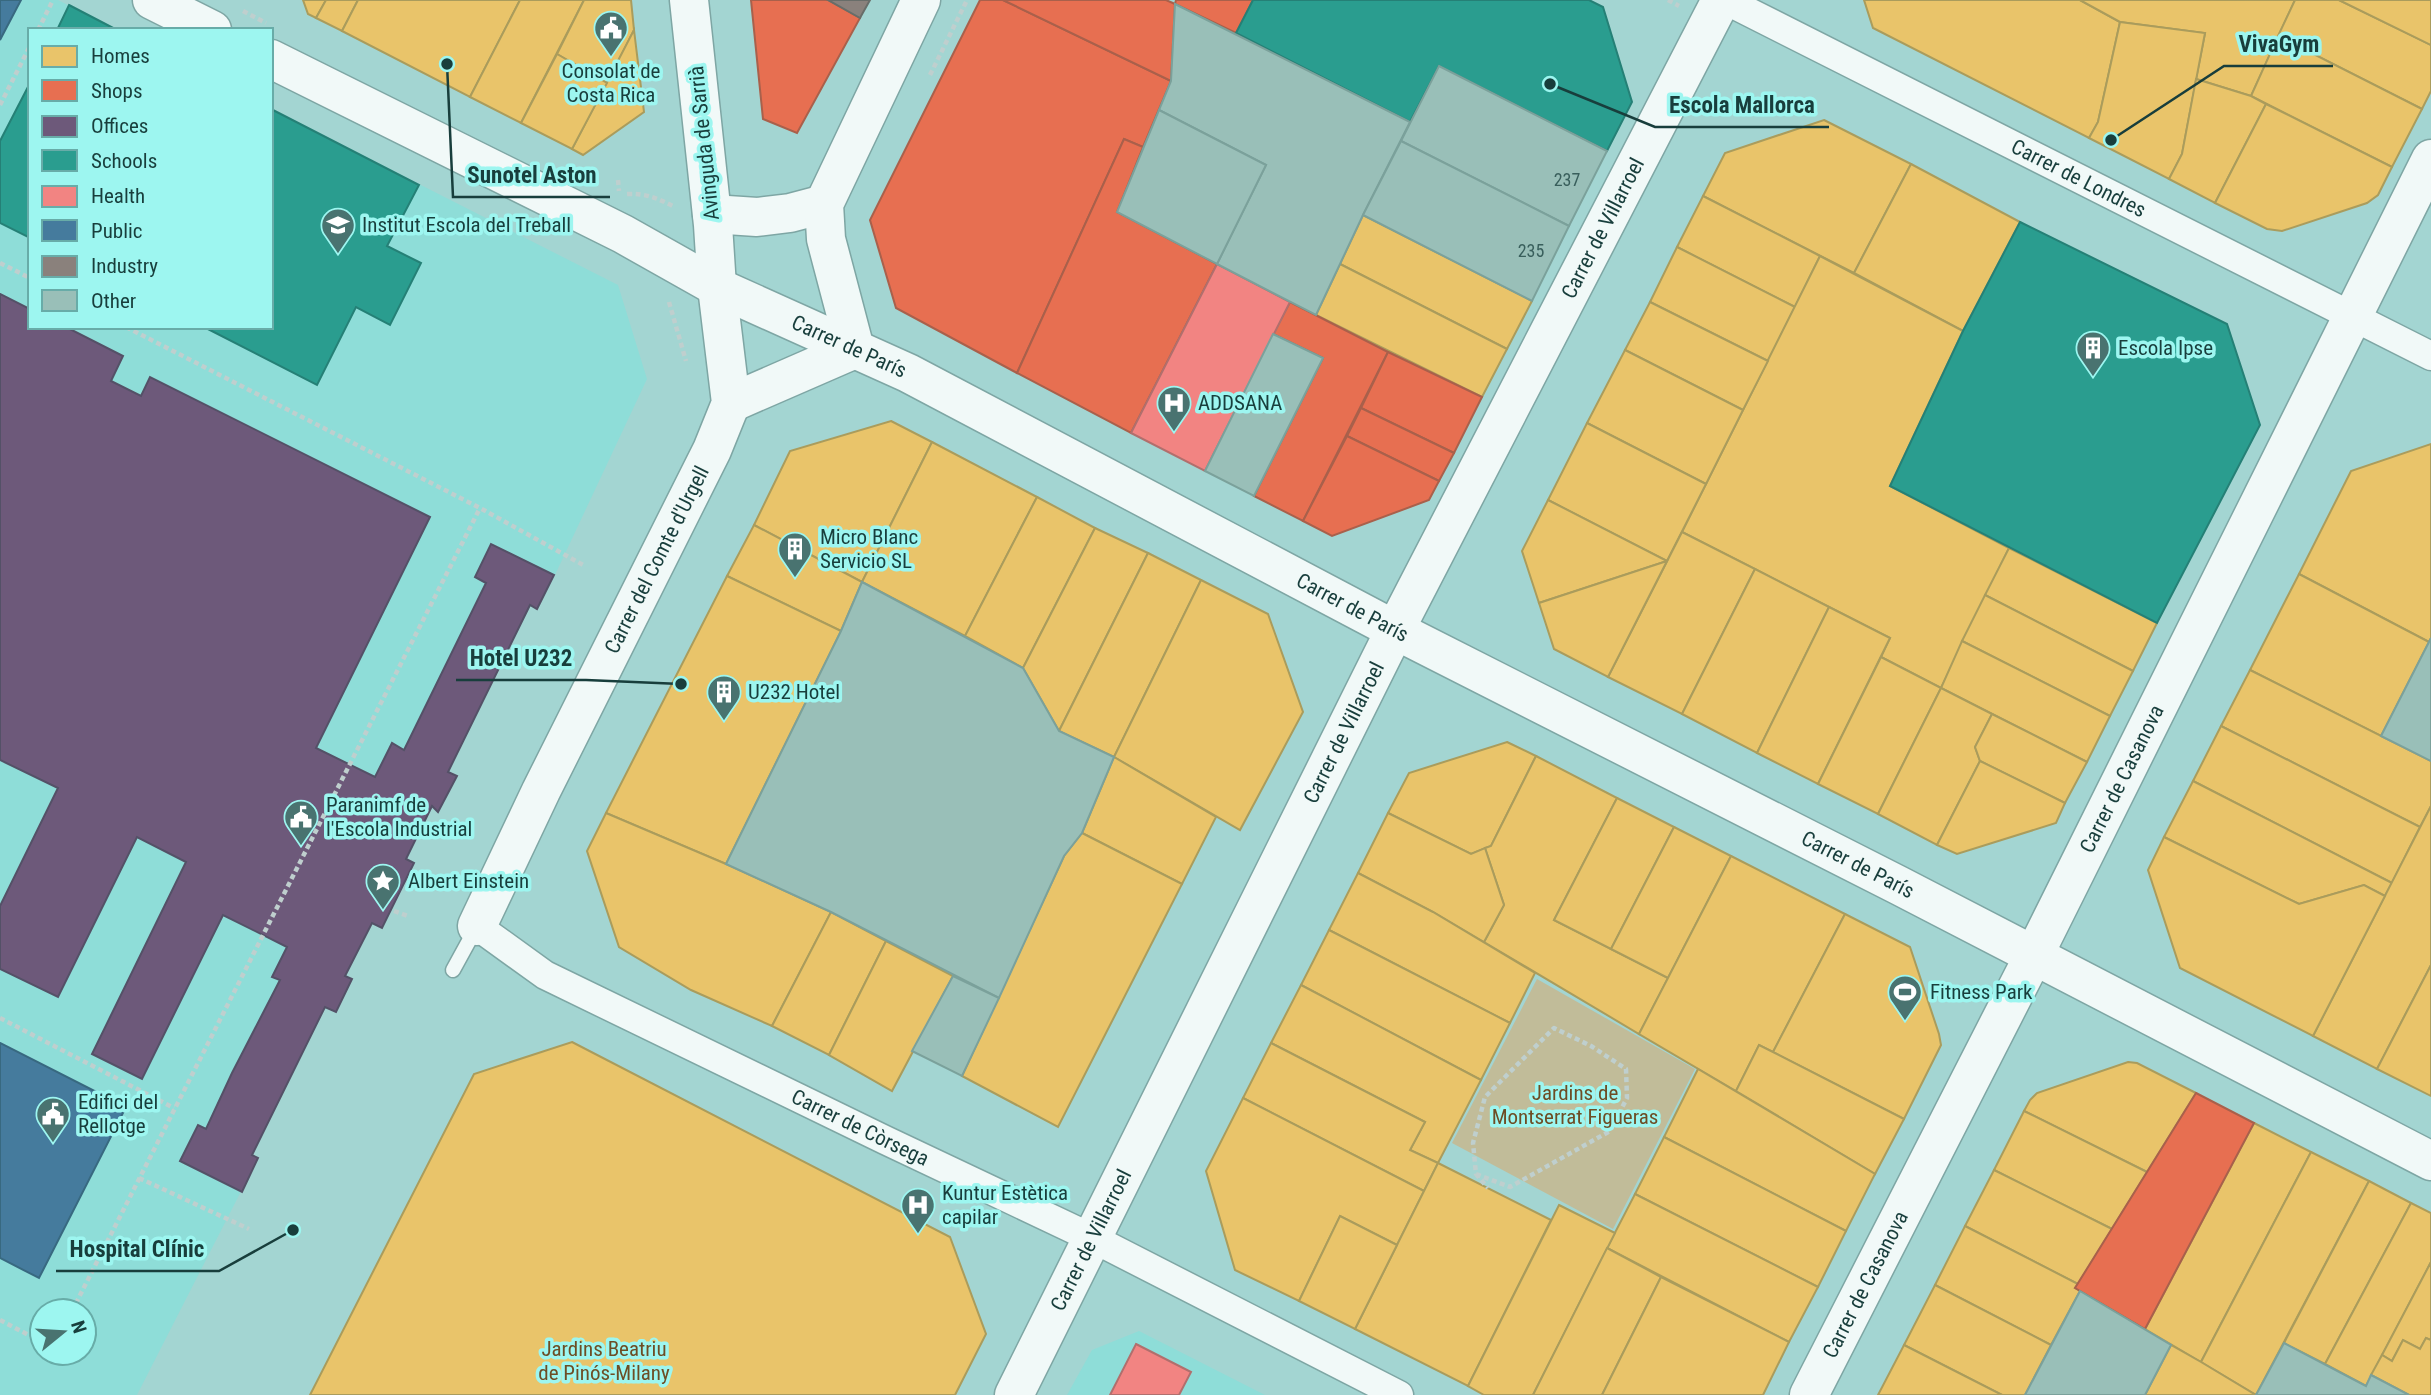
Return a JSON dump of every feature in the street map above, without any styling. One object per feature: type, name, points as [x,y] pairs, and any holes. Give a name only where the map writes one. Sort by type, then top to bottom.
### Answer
[{"type":"main road","points":[[152,0],[208,28]]},
{"type":"main road","name":"Avinguda de Sarrià","points":[[689,0],[712,214],[717,287]]},
{"type":"main road","points":[[731,403],[855,349],[826,239],[824,204],[921,0]]},
{"type":"main road","name":"Carrer de Villarroel","points":[[1014,1395],[1395,630],[1723,0]]},
{"type":"main road","name":"Carrer de París","points":[[273,60],[623,234],[717,287],[908,373],[1395,630],[2034,955],[2431,1161]]},
{"type":"main road","name":"Carrer de Casanova","points":[[1810,1395],[2034,955],[2431,159]]},
{"type":"main road","points":[[712,214],[757,217],[790,213],[824,204]]},
{"type":"main road","name":"Carrer del Comte d'Urgell","points":[[477,926],[541,791],[712,450],[731,403],[717,287]]},
{"type":"street","name":"Carrer de Londres","points":[[1723,0],[2431,356]]},
{"type":"street","name":"Carrer de Còrsega","points":[[477,926],[545,975],[1092,1238],[1399,1395]]},
{"type":"lane","name":"Carrer del Comte d'Urgell","points":[[453,970],[477,926]]},
{"type":"path","points":[[39,28],[53,0]]},
{"type":"path","points":[[924,86],[967,0]]},
{"type":"path","points":[[0,105],[28,50]]},
{"type":"path","points":[[618,180],[619,192]]},
{"type":"path","points":[[0,263],[28,277]]},
{"type":"path","points":[[667,297],[687,363]]},
{"type":"path","points":[[130,329],[480,508],[585,566]]},
{"type":"path","points":[[79,1297],[480,508]]},
{"type":"path","points":[[394,911],[408,916]]},
{"type":"path","points":[[0,1018],[174,1108]]},
{"type":"path","points":[[1476,1174],[1510,1187],[1610,1131],[1627,1098],[1626,1069],[1591,1046],[1554,1028],[1485,1097],[1473,1143],[1476,1174],[1488,1188]]},
{"type":"path","points":[[139,1178],[249,1229]]},
{"type":"path","points":[[0,1320],[28,1335]]},
{"type":"shaded area","points":[[0,0],[58,0],[113,28],[28,28],[28,329],[273,329],[273,110],[618,285],[647,379],[554,577],[536,609],[530,606],[448,771],[457,776],[438,812],[432,806],[406,859],[414,863],[382,928],[371,923],[346,975],[352,979],[336,1012],[325,1008],[252,1154],[258,1158],[137,1395],[0,1395]]},
{"type":"shaded area","points":[[1139,1331],[1265,1395],[1067,1395],[1092,1350]]},
{"type":"green space","name":"Jardins de Montserrat Figueras","points":[[1537,979],[1695,1069],[1613,1229],[1452,1143]]},
{"type":"building: Homes","points":[[303,0],[326,0],[316,18],[308,14]]},
{"type":"building: Homes","points":[[326,0],[358,0],[342,31],[316,18]]},
{"type":"building: Homes","points":[[358,0],[520,0],[470,97],[342,31]]},
{"type":"building: Homes","points":[[520,0],[584,0],[521,123],[470,97]]},
{"type":"building: Homes","points":[[584,0],[631,0],[634,30],[607,83],[557,54]]},
{"type":"building: Homes","points":[[1864,0],[2080,0],[2120,22],[2098,122],[2089,138],[1873,28]]},
{"type":"building: Homes","points":[[2080,0],[2295,0],[2251,96],[2196,79],[2205,33],[2120,22]]},
{"type":"building: Homes","points":[[2295,0],[2339,0],[2431,45],[2431,91],[2422,109],[2278,36]]},
{"type":"building: Homes","points":[[2339,0],[2431,0],[2431,45]]},
{"type":"building: Homes","points":[[2120,22],[2205,33],[2182,154],[2169,179],[2089,138],[2098,122]]},
{"type":"building: Homes","points":[[634,30],[644,112],[583,155],[572,149]]},
{"type":"building: Homes","points":[[2278,36],[2422,109],[2392,167],[2251,96]]},
{"type":"building: Homes","points":[[557,54],[607,83],[572,149],[521,123]]},
{"type":"building: Homes","points":[[2196,79],[2251,96],[2266,104],[2215,203],[2169,179],[2182,154]]},
{"type":"building: Homes","points":[[2266,104],[2392,167],[2378,195],[2367,203],[2282,231],[2267,229],[2215,203]]},
{"type":"building: Homes","points":[[1824,120],[1911,164],[1854,273],[1703,196],[1725,153]]},
{"type":"building: Homes","points":[[1911,164],[2020,222],[1963,331],[1854,273]]},
{"type":"building: Homes","points":[[1703,196],[1820,256],[1795,307],[1677,247]]},
{"type":"building: Homes","points":[[1363,215],[1532,301],[1507,349],[1340,264]]},
{"type":"building: Homes","points":[[1677,247],[1795,307],[1768,361],[1650,302]]},
{"type":"building: Homes","points":[[1820,256],[1963,331],[1890,486],[2009,548],[1941,688],[1881,657],[1890,638],[1682,532]]},
{"type":"building: Homes","points":[[1340,264],[1507,349],[1482,397],[1316,315]]},
{"type":"building: Homes","points":[[1650,302],[1768,361],[1743,410],[1625,350]]},
{"type":"building: Homes","points":[[1625,350],[1743,410],[1706,484],[1587,423]]},
{"type":"building: Homes","points":[[891,421],[932,442],[862,582],[754,525],[790,451]]},
{"type":"building: Homes","points":[[1587,423],[1706,484],[1667,561],[1548,500]]},
{"type":"building: Homes","points":[[932,442],[1037,497],[965,636],[862,582]]},
{"type":"building: Homes","points":[[2431,444],[2429,642],[2299,574],[2351,471]]},
{"type":"building: Homes","points":[[1037,497],[1095,528],[1023,668],[965,636]]},
{"type":"building: Homes","points":[[1548,500],[1667,561],[1539,603],[1522,551]]},
{"type":"building: Homes","name":"Micro Blanc Servicio SL","points":[[754,525],[862,582],[841,631],[727,576]]},
{"type":"building: Homes","points":[[1095,528],[1148,553],[1059,731],[1023,668]]},
{"type":"building: Homes","points":[[1682,532],[1755,569],[1682,714],[1608,677]]},
{"type":"building: Homes","points":[[2009,548],[2157,623],[2133,671],[1985,595]]},
{"type":"building: Homes","points":[[1148,553],[1201,580],[1114,757],[1059,731]]},
{"type":"building: Homes","points":[[1667,561],[1608,677],[1554,649],[1539,603]]},
{"type":"building: Homes","points":[[1755,569],[1829,607],[1757,753],[1682,714]]},
{"type":"building: Homes","points":[[2299,574],[2429,642],[2381,736],[2250,670]]},
{"type":"building: Homes","name":"U232 Hotel","points":[[727,576],[841,631],[726,864],[606,813]]},
{"type":"building: Homes","points":[[1201,580],[1268,614],[1303,712],[1240,830],[1114,757]]},
{"type":"building: Homes","points":[[1985,595],[2133,671],[2110,716],[1962,641]]},
{"type":"building: Homes","points":[[1829,607],[1890,638],[1818,784],[1757,753]]},
{"type":"building: Homes","points":[[1962,641],[2110,716],[2087,762],[1941,688]]},
{"type":"building: Homes","points":[[1881,657],[1941,688],[1878,814],[1818,784]]},
{"type":"building: Homes","points":[[2250,670],[2431,761],[2431,806],[2420,827],[2221,726]]},
{"type":"building: Homes","points":[[1941,688],[1992,714],[1975,747],[1980,761],[1937,845],[1878,814]]},
{"type":"building: Homes","points":[[1992,714],[2087,762],[2065,803],[1980,761],[1975,747]]},
{"type":"building: Homes","points":[[2221,726],[2420,827],[2392,883],[2193,781]]},
{"type":"building: Homes","points":[[1507,742],[1536,756],[1491,846],[1471,854],[1388,813],[1409,773]]},
{"type":"building: Homes","points":[[1536,756],[1617,798],[1554,920],[1668,978],[1639,1034],[1484,942],[1504,905],[1485,848],[1491,846]]},
{"type":"building: Homes","points":[[1114,757],[1216,817],[1182,884],[1082,833]]},
{"type":"building: Homes","points":[[1980,761],[2065,803],[2056,823],[1957,854],[1937,845]]},
{"type":"building: Homes","points":[[2193,781],[2392,883],[2385,896],[2364,885],[2299,904],[2164,837]]},
{"type":"building: Homes","points":[[1617,798],[1674,827],[1611,949],[1554,920]]},
{"type":"building: Homes","points":[[2431,806],[2431,965],[2377,1069],[2313,1036]]},
{"type":"building: Homes","points":[[606,813],[831,912],[772,1026],[691,990],[619,947],[587,851]]},
{"type":"building: Homes","points":[[1388,813],[1471,854],[1485,848],[1504,905],[1484,942],[1358,873]]},
{"type":"building: Homes","points":[[1674,827],[1731,856],[1668,978],[1611,949]]},
{"type":"building: Homes","points":[[1082,833],[1182,884],[1058,1127],[962,1076],[1064,856]]},
{"type":"building: Homes","points":[[2164,837],[2299,904],[2364,885],[2385,896],[2313,1036],[2180,968],[2148,870]]},
{"type":"building: Homes","points":[[1731,856],[1845,914],[1773,1052],[1759,1045],[1736,1091],[1639,1034]]},
{"type":"building: Homes","points":[[1358,873],[1433,912],[1535,973],[1510,1023],[1329,930]]},
{"type":"building: Homes","points":[[831,912],[886,941],[829,1055],[772,1026]]},
{"type":"building: Homes","points":[[1845,914],[1910,947],[1939,1034],[1941,1045],[1904,1119],[1773,1052]]},
{"type":"building: Homes","points":[[1329,930],[1510,1023],[1481,1080],[1301,985]]},
{"type":"building: Homes","points":[[886,941],[953,976],[892,1091],[829,1055]]},
{"type":"building: Homes","points":[[2431,965],[2431,1096],[2377,1069]]},
{"type":"building: Homes","points":[[1301,985],[1481,1080],[1438,1163],[1410,1150],[1425,1122],[1271,1043]]},
{"type":"building: Homes","points":[[572,1042],[950,1237],[986,1334],[955,1395],[310,1395],[474,1074]]},
{"type":"building: Homes","points":[[1271,1043],[1425,1122],[1410,1150],[1438,1163],[1424,1191],[1243,1098]]},
{"type":"building: Homes","points":[[1759,1045],[1904,1119],[1875,1174],[1736,1091]]},
{"type":"building: Homes","points":[[2128,1062],[2137,1063],[2196,1093],[2147,1172],[2024,1111],[2037,1093]]},
{"type":"building: Homes","points":[[1698,1069],[1875,1174],[1846,1231],[1664,1137]]},
{"type":"building: Homes","points":[[1243,1098],[1424,1191],[1397,1245],[1340,1216],[1299,1301],[1235,1270],[1206,1171]]},
{"type":"building: Homes","points":[[2024,1111],[2147,1172],[2112,1229],[1994,1170]]},
{"type":"building: Homes","points":[[2254,1123],[2311,1152],[2201,1362],[2145,1329]]},
{"type":"building: Homes","points":[[1664,1137],[1846,1231],[1818,1287],[1635,1194]]},
{"type":"building: Homes","points":[[2311,1152],[2369,1181],[2256,1395],[2201,1362]]},
{"type":"building: Homes","points":[[1438,1163],[1551,1220],[1468,1386],[1355,1329]]},
{"type":"building: Homes","points":[[1994,1170],[2112,1229],[2078,1284],[1965,1226]]},
{"type":"building: Homes","points":[[2369,1181],[2411,1203],[2325,1364],[2284,1343]]},
{"type":"building: Homes","points":[[1635,1194],[1818,1287],[1789,1342],[1607,1248]]},
{"type":"building: Homes","points":[[2411,1203],[2431,1213],[2431,1262],[2366,1386],[2325,1364]]},
{"type":"building: Homes","points":[[1559,1205],[1615,1233],[1533,1395],[1484,1395],[1468,1386]]},
{"type":"building: Homes","points":[[1340,1216],[1397,1245],[1355,1329],[1299,1301]]},
{"type":"building: Homes","points":[[1965,1226],[2078,1284],[2075,1288],[2080,1291],[2051,1345],[1935,1285]]},
{"type":"building: Homes","points":[[1607,1248],[1661,1277],[1602,1395],[1533,1395]]},
{"type":"building: Homes","points":[[2431,1262],[2431,1340],[2426,1338],[2420,1349],[2403,1340],[2392,1361],[2382,1355]]},
{"type":"building: Homes","points":[[1661,1277],[1789,1342],[1763,1395],[1602,1395]]},
{"type":"building: Homes","points":[[1935,1285],[2051,1345],[2025,1395],[2002,1395],[1904,1345]]},
{"type":"building: Homes","points":[[2426,1338],[2431,1340],[2431,1395],[2409,1395],[2371,1375],[2382,1355],[2392,1361],[2403,1340],[2420,1349]]},
{"type":"building: Homes","points":[[1904,1345],[2002,1395],[1878,1395]]},
{"type":"building: Homes","points":[[2171,1345],[2201,1362],[2256,1395],[2145,1395]]},
{"type":"building: Shops","points":[[751,0],[828,0],[860,18],[797,133],[763,119]]},
{"type":"building: Shops","points":[[980,0],[1003,0],[1171,81],[1143,147],[1124,139],[1017,373],[896,308],[870,220]]},
{"type":"building: Shops","points":[[1003,0],[1166,0],[1175,4],[1171,81]]},
{"type":"building: Shops","points":[[1176,0],[1253,0],[1236,33],[1175,4]]},
{"type":"building: Shops","points":[[1124,139],[1143,147],[1117,212],[1217,264],[1131,433],[1017,373]]},
{"type":"building: Shops","points":[[1290,302],[1388,352],[1303,521],[1254,496],[1323,358],[1273,334]]},
{"type":"building: Shops","points":[[1388,352],[1482,397],[1454,453],[1361,408]]},
{"type":"building: Shops","points":[[1361,408],[1454,453],[1439,481],[1347,436]]},
{"type":"building: Shops","points":[[1347,436],[1439,481],[1429,500],[1332,536],[1303,521]]},
{"type":"building: Shops","points":[[2196,1093],[2254,1123],[2145,1329],[2075,1288]]},
{"type":"building: Offices","points":[[0,294],[28,308],[28,329],[70,329],[123,356],[111,381],[141,396],[150,377],[430,517],[316,748],[375,777],[392,743],[404,750],[486,583],[475,577],[491,544],[554,575],[537,609],[530,605],[448,772],[457,776],[438,812],[432,806],[406,859],[414,863],[382,928],[372,923],[345,976],[352,979],[336,1012],[325,1007],[252,1155],[258,1158],[242,1192],[180,1161],[198,1125],[206,1129],[280,980],[272,977],[287,947],[223,915],[142,1079],[92,1054],[186,862],[137,837],[58,997],[0,969],[0,906],[58,788],[0,760]]},
{"type":"building: Schools","points":[[1253,0],[1589,0],[1603,7],[1632,102],[1607,151],[1439,66],[1410,122],[1236,33]]},
{"type":"building: Schools","points":[[69,5],[113,28],[58,28]]},
{"type":"building: Schools","points":[[28,87],[28,237],[0,223],[0,141]]},
{"type":"building: Schools","name":"Institut Escola del Treball","points":[[273,110],[419,185],[387,246],[421,263],[390,325],[356,307],[317,385],[208,329],[273,329]]},
{"type":"building: Schools","name":"Escola Ipse","points":[[2020,222],[2227,324],[2260,425],[2157,623],[1890,486],[1963,331]]},
{"type":"building: Health","points":[[1217,264],[1290,302],[1205,471],[1131,433]]},
{"type":"building: Health","points":[[1136,1344],[1191,1372],[1179,1395],[1110,1395]]},
{"type":"building: Public","points":[[0,0],[21,0],[0,40]]},
{"type":"building: Public","name":"Edifici del Rellotge","points":[[0,1043],[126,1107],[39,1278],[0,1258]]},
{"type":"building: Industry","points":[[828,0],[870,0],[860,18]]},
{"type":"building: Other","points":[[1175,4],[1410,122],[1316,315],[1217,264],[1266,165],[1159,110],[1171,81]]},
{"type":"building: Other","points":[[1439,66],[1607,151],[1569,226],[1401,141]]},
{"type":"building: Other","points":[[1159,110],[1266,165],[1217,264],[1117,212]]},
{"type":"building: Other","points":[[1401,141],[1569,226],[1532,301],[1363,215]]},
{"type":"building: Other","points":[[1273,334],[1323,358],[1254,496],[1205,471]]},
{"type":"building: Other","points":[[862,582],[1023,668],[1059,731],[1114,757],[1082,833],[1064,856],[999,998],[831,912],[726,864],[841,631]]},
{"type":"building: Other","points":[[2431,638],[2431,761],[2381,736]]},
{"type":"building: Other","points":[[953,976],[999,998],[962,1076],[912,1051]]},
{"type":"building: Other","points":[[2080,1291],[2171,1345],[2145,1395],[2025,1395]]},
{"type":"building: Other","points":[[2284,1343],[2366,1386],[2371,1375],[2409,1395],[2256,1395]]},
{"type":"place","name":"Consolat de Costa Rica","points":[[611,58]]},
{"type":"place","name":"Sunotel Aston","points":[[447,64]]},
{"type":"place","name":"Escola Mallorca","points":[[1550,84]]},
{"type":"place","name":"VivaGym","points":[[2111,140]]},
{"type":"place","name":"Institut Escola del Treball","points":[[338,255]]},
{"type":"place","name":"Escola Ipse","points":[[2093,378]]},
{"type":"place","name":"ADDSANA","points":[[1174,433]]},
{"type":"place","name":"Micro Blanc Servicio SL","points":[[795,579]]},
{"type":"place","name":"Hotel U232","points":[[681,684]]},
{"type":"place","name":"U232 Hotel","points":[[724,722]]},
{"type":"place","name":"Paranimf de l'Escola Industrial","points":[[301,847]]},
{"type":"place","name":"Albert Einstein","points":[[383,911]]},
{"type":"place","name":"Fitness Park","points":[[1905,1022]]},
{"type":"place","name":"Edifici del Rellotge","points":[[53,1144]]},
{"type":"place","name":"Hospital Clínic","points":[[293,1230]]},
{"type":"place","name":"Kuntur Estètica capilar","points":[[918,1235]]},
{"type":"park label","name":"Jardins Beatriu de Pinós-Milany","points":[[604,1361]]}]
